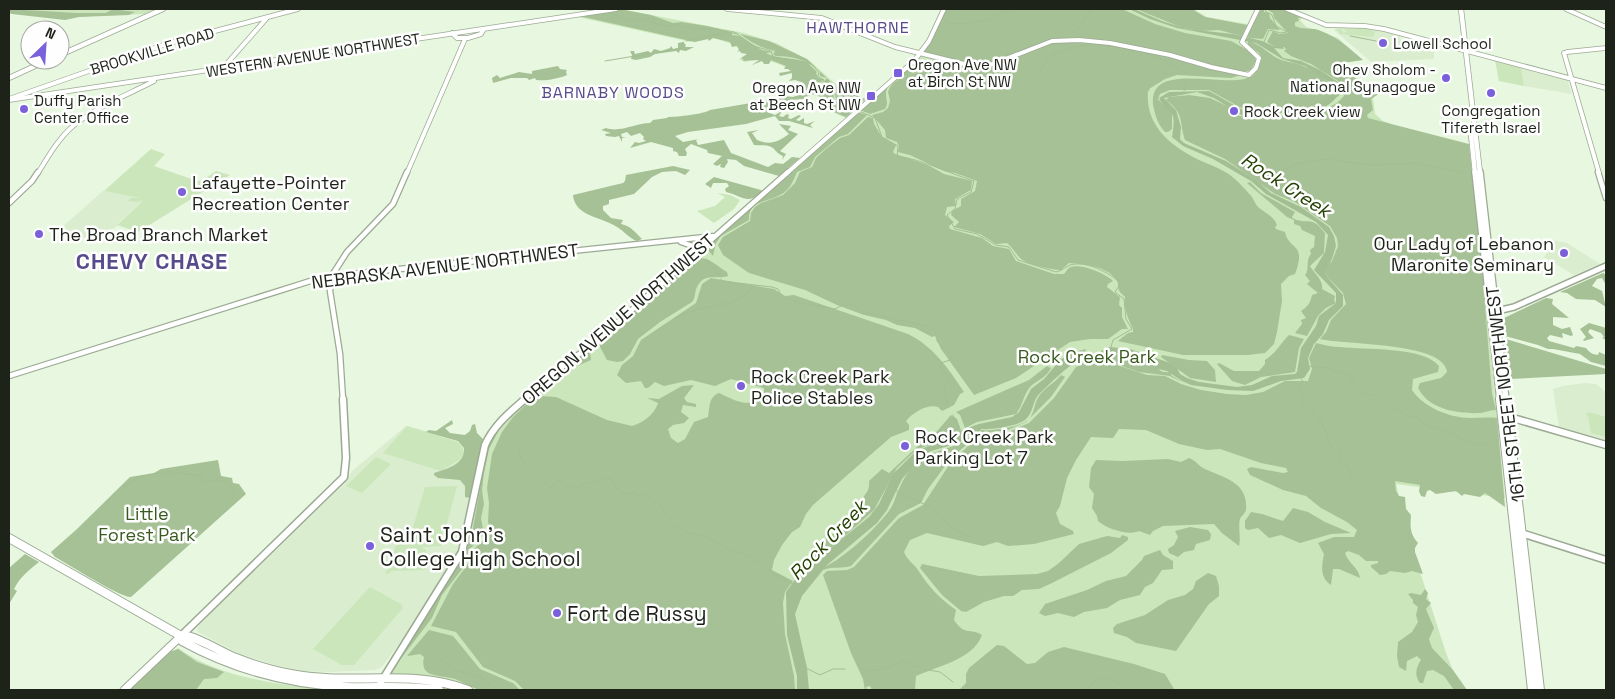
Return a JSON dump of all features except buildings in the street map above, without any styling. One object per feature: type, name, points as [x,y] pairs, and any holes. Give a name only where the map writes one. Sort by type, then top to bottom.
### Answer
[{"type":"main road","points":[[70,50],[161,9]]},
{"type":"main road","name":"BROOKVILLE ROAD","points":[[9,100],[166,44],[298,9]]},
{"type":"main road","name":"16TH STREET NORTHWEST","points":[[1459,9],[1518,532],[1532,690]]},
{"type":"main road","points":[[9,77],[23,70]]},
{"type":"main road","points":[[9,77],[25,70]]},
{"type":"main road","points":[[1493,312],[1514,307],[1606,266]]},
{"type":"main road","name":"16TH STREET NORTHWEST","points":[[1518,532],[1540,690]]},
{"type":"main road","points":[[9,538],[181,636],[182,641],[187,644],[211,657],[236,667],[300,682],[349,689],[378,687],[439,690]]},
{"type":"main road","points":[[124,690],[181,636],[188,635],[214,649],[241,660],[288,673],[327,679],[430,679],[468,690]]},
{"type":"street","name":"WESTERN AVENUE NORTHWEST","points":[[9,100],[616,9]]},
{"type":"street","points":[[727,9],[822,18],[841,24],[882,43],[964,64],[983,66],[996,63],[1052,41],[1087,40],[1170,55],[1214,68],[1249,75],[1254,71],[1259,58],[1246,46],[1244,38],[1258,9]]},
{"type":"street","name":"OREGON AVENUE NORTHWEST","points":[[378,687],[462,552],[485,446],[494,427],[562,367],[593,344],[920,54],[929,41],[944,9]]},
{"type":"street","points":[[1287,9],[1326,25],[1375,28],[1606,88]]},
{"type":"street","points":[[1566,9],[1606,27]]},
{"type":"street","points":[[223,68],[266,19]]},
{"type":"street","points":[[452,34],[457,38],[465,39],[480,35],[484,32],[484,29]]},
{"type":"street","points":[[181,636],[344,477],[346,468],[343,398],[339,344],[330,291],[331,276],[345,255],[393,204],[465,39]]},
{"type":"street","points":[[1606,48],[1566,54],[1606,198]]},
{"type":"street","points":[[1239,73],[1254,71]]},
{"type":"street","points":[[9,203],[34,179],[62,136],[73,126],[97,110],[154,81],[154,78]]},
{"type":"street","name":"NEBRASKA AVENUE NORTHWEST","points":[[9,376],[310,280],[331,276],[715,236]]},
{"type":"street","points":[[671,241],[690,244],[701,249]]},
{"type":"street","points":[[1505,416],[1606,445]]},
{"type":"street","points":[[1518,532],[1606,560]]},
{"type":"shaded area","name":"Rock Creek","points":[[1129,9],[1134,9],[1187,29],[1233,34],[1262,41],[1275,47],[1283,47],[1284,49],[1274,48],[1283,58],[1301,61],[1320,70],[1338,82],[1342,91],[1340,94],[1319,109],[1301,112],[1264,113],[1260,117],[1243,116],[1214,98],[1197,92],[1164,98],[1176,110],[1181,127],[1180,139],[1184,143],[1226,161],[1257,181],[1271,193],[1301,207],[1329,227],[1334,236],[1336,246],[1332,259],[1324,273],[1343,295],[1343,306],[1329,320],[1323,334],[1314,344],[1308,358],[1310,369],[1304,378],[1281,381],[1253,391],[1227,390],[1191,385],[1167,371],[1158,369],[1152,362],[1131,354],[1095,356],[1075,363],[1057,377],[1037,396],[1030,414],[1025,420],[1004,427],[981,429],[980,433],[968,435],[959,443],[931,451],[923,456],[902,479],[887,510],[877,523],[827,565],[802,596],[795,614],[807,668],[809,690],[797,690],[797,676],[787,635],[786,592],[796,578],[805,573],[816,560],[869,517],[879,504],[893,474],[916,451],[949,438],[953,433],[979,424],[1012,417],[1019,412],[1031,389],[1044,379],[1060,360],[1072,353],[1086,349],[1082,356],[1097,353],[1109,347],[1130,349],[1170,363],[1177,368],[1180,374],[1187,378],[1199,382],[1237,387],[1252,385],[1272,376],[1295,374],[1301,348],[1316,326],[1319,316],[1336,303],[1336,293],[1314,270],[1325,252],[1328,235],[1316,222],[1266,194],[1251,181],[1213,159],[1183,146],[1172,137],[1173,116],[1159,98],[1169,92],[1209,91],[1243,110],[1301,109],[1315,106],[1332,94],[1333,85],[1305,66],[1282,59],[1256,43],[1177,28],[1150,19]]},
{"type":"shaded area","name":"Lowell School","points":[[1337,27],[1368,28],[1402,35],[1399,39],[1434,48],[1434,59],[1371,62],[1334,30]]},
{"type":"shaded area","points":[[1521,67],[1567,79],[1572,94],[1524,86]]},
{"type":"shaded area","points":[[103,191],[143,198],[140,204],[117,224],[119,225],[92,241],[60,229]]},
{"type":"shaded area","name":"Our Lady of Lebanon Maronite Seminary","points":[[1547,239],[1567,243],[1600,264],[1574,275],[1544,257],[1551,248]]},
{"type":"shaded area","points":[[1584,383],[1596,384],[1606,392],[1606,441],[1559,428],[1553,389]]},
{"type":"shaded area","name":"Saint John's College High School","points":[[406,426],[481,444],[463,538],[457,555],[409,630],[382,667],[375,670],[303,671],[274,665],[238,653],[198,632],[197,629],[201,623],[343,485],[352,471]]},
{"type":"green space","points":[[9,9],[106,13],[113,9],[135,12],[129,15],[79,17],[65,20],[9,13]]},
{"type":"green space","points":[[23,9],[156,9],[145,14],[65,17]]},
{"type":"green space","points":[[619,9],[651,15],[673,23],[681,22],[720,29],[739,36],[762,50],[773,52],[766,53],[776,57],[805,62],[817,72],[818,78],[824,79],[820,83],[821,86],[813,88],[829,88],[833,92],[834,100],[853,111],[846,117],[831,111],[834,110],[827,102],[821,97],[812,94],[804,99],[790,100],[767,109],[767,112],[775,115],[782,111],[779,116],[783,117],[787,114],[789,115],[788,118],[791,119],[799,115],[801,116],[796,120],[799,121],[804,118],[804,123],[807,124],[815,121],[810,125],[813,128],[789,121],[779,121],[775,116],[746,124],[688,132],[675,136],[683,142],[699,139],[696,140],[698,145],[724,140],[731,153],[768,167],[775,163],[783,164],[792,157],[800,158],[779,176],[744,166],[736,160],[727,159],[728,162],[724,168],[720,167],[721,164],[717,166],[713,164],[722,156],[708,153],[707,150],[691,144],[685,149],[686,156],[679,156],[677,152],[673,151],[673,148],[651,142],[630,148],[635,142],[646,141],[640,133],[631,136],[627,132],[621,134],[622,137],[626,137],[622,138],[622,142],[619,136],[606,136],[605,134],[611,133],[601,130],[606,128],[622,129],[668,117],[696,114],[784,96],[793,97],[808,91],[799,87],[804,83],[795,80],[789,81],[792,78],[792,73],[780,76],[779,73],[791,71],[784,69],[786,66],[771,60],[769,64],[764,64],[762,61],[752,65],[759,60],[742,61],[744,60],[741,58],[747,54],[740,51],[737,52],[739,50],[737,46],[732,47],[730,42],[713,38],[709,41],[708,39],[695,42],[579,16]]},
{"type":"green space","name":"Rock Creek Park","points":[[621,9],[744,33],[776,43],[810,61],[841,89],[871,101],[923,53],[945,9],[1193,9],[1207,17],[1252,24],[1259,9],[1285,9],[1303,18],[1300,20],[1306,27],[1338,38],[1362,60],[1336,64],[1365,82],[1366,86],[1372,89],[1375,114],[1383,121],[1391,124],[1475,195],[1505,498],[1396,484],[1413,550],[1446,653],[1456,678],[1464,690],[383,690],[398,660],[464,554],[480,479],[494,430],[517,407],[840,127],[846,118],[837,114],[840,110],[802,87],[804,83],[799,77],[785,67],[761,60],[745,62],[739,59],[750,54],[732,44],[714,38],[691,42],[578,17]]},
{"type":"green space","points":[[945,9],[1122,9],[1155,24],[1185,33],[1231,41],[1251,52],[1256,60],[1251,70],[1228,70],[1210,66],[1187,57],[1097,39],[1067,38],[1057,39],[994,62],[976,64],[958,62],[923,53],[931,41]]},
{"type":"green space","points":[[1136,9],[1192,9],[1205,17],[1247,25],[1242,36],[1219,30],[1200,31],[1183,28]]},
{"type":"green space","points":[[1261,9],[1269,13],[1270,18],[1280,30],[1268,29],[1263,39],[1249,38],[1247,36]]},
{"type":"green space","points":[[1284,9],[1301,18],[1298,18],[1299,21],[1295,22],[1295,26],[1318,30],[1333,37],[1363,60],[1335,63],[1334,65],[1365,84],[1368,89],[1376,90],[1382,88],[1380,93],[1371,99],[1373,110],[1367,115],[1368,118],[1469,144],[1486,302],[1492,394],[1496,410],[1481,413],[1463,413],[1445,409],[1429,401],[1418,388],[1420,383],[1441,378],[1447,372],[1442,362],[1430,355],[1392,346],[1320,339],[1326,332],[1331,320],[1346,304],[1343,293],[1322,271],[1332,261],[1338,246],[1337,238],[1330,226],[1295,202],[1275,194],[1225,159],[1185,140],[1179,114],[1166,100],[1169,97],[1189,95],[1210,98],[1231,108],[1239,116],[1267,118],[1292,113],[1322,111],[1337,103],[1344,96],[1343,88],[1338,81],[1311,64],[1291,56],[1284,51],[1286,49],[1284,47],[1275,47],[1267,42],[1273,31],[1279,34],[1288,33],[1274,18],[1273,13],[1268,10]]},
{"type":"green space","points":[[1336,29],[1341,29],[1344,33],[1347,32],[1344,29],[1368,29],[1375,32],[1373,37],[1340,34]]},
{"type":"green space","points":[[740,34],[769,41],[807,59],[817,69],[798,59],[773,55],[775,51],[757,45]]},
{"type":"green space","points":[[1092,41],[1171,56],[1241,75],[1231,78],[1177,75],[1165,79],[1149,89],[1148,103],[1155,125],[1170,141],[1199,160],[1233,177],[1252,197],[1256,205],[1274,219],[1277,225],[1276,229],[1285,232],[1287,238],[1298,252],[1299,257],[1295,274],[1289,276],[1281,284],[1282,301],[1277,332],[1274,344],[1265,353],[1248,355],[1183,355],[1118,341],[1128,333],[1133,332],[1133,329],[1128,318],[1125,297],[1120,293],[1118,282],[1113,276],[1102,269],[1082,264],[1069,263],[1061,270],[1045,268],[1023,260],[1007,243],[996,244],[980,234],[954,227],[959,222],[951,215],[952,211],[961,206],[961,199],[975,191],[977,181],[944,171],[910,155],[898,152],[899,146],[897,142],[886,138],[885,130],[872,115],[883,112],[888,108],[890,101],[888,92],[894,82],[926,71],[915,66],[920,62],[946,62],[975,67],[988,66],[1053,42]]},
{"type":"green space","points":[[1248,41],[1257,44],[1279,59],[1302,65],[1316,73],[1329,83],[1331,86],[1327,90],[1332,95],[1311,107],[1256,108],[1251,106],[1245,110],[1209,90],[1170,90],[1160,94],[1158,99],[1172,114],[1172,129],[1165,132],[1158,122],[1153,104],[1155,90],[1164,82],[1178,79],[1228,80],[1243,79],[1253,75],[1258,69],[1262,58],[1259,53],[1248,45]]},
{"type":"green space","points":[[683,42],[686,45],[685,47],[694,47],[686,51],[680,50],[679,53],[676,51],[655,54],[636,60],[631,59],[630,51],[634,51],[635,54],[648,51],[651,53],[654,49],[661,51],[671,46],[673,49],[678,48],[678,43]]},
{"type":"green space","points":[[918,58],[913,67],[925,71],[895,80],[887,89],[885,109],[870,114],[860,110]]},
{"type":"green space","points":[[1495,60],[1521,67],[1524,86],[1499,81]]},
{"type":"green space","points":[[558,66],[560,69],[567,70],[567,75],[556,79],[543,80],[511,78],[493,83],[492,78],[497,75],[500,78],[519,72],[532,74],[532,71]]},
{"type":"green space","points":[[827,78],[835,86],[865,99],[857,107],[846,105],[837,100],[836,91],[823,83]]},
{"type":"green space","points":[[857,112],[867,115],[848,134],[839,137],[815,157],[810,167],[797,172],[786,191],[759,203],[752,209],[749,220],[721,236],[716,243],[713,256],[707,249],[712,242]]},
{"type":"green space","points":[[868,117],[873,118],[874,124],[882,137],[896,145],[893,152],[895,154],[928,165],[944,174],[972,181],[971,190],[955,199],[956,206],[947,207],[945,215],[954,222],[949,226],[950,229],[982,238],[993,246],[1009,249],[1016,261],[1054,274],[1064,274],[1069,268],[1079,267],[1105,275],[1113,281],[1107,287],[1120,297],[1119,305],[1122,308],[1122,317],[1128,329],[1122,329],[1108,339],[1070,342],[1016,378],[974,395],[941,349],[935,336],[932,337],[915,328],[897,325],[886,320],[864,315],[805,290],[749,273],[723,255],[718,245],[723,237],[750,221],[751,213],[755,207],[783,195],[795,183],[800,172],[812,167],[816,158],[827,148],[840,138],[849,135]]},
{"type":"green space","points":[[779,124],[791,126],[788,130],[798,134],[780,151],[786,154],[782,160],[783,156],[773,148],[754,145],[747,132],[759,130],[752,133],[757,140],[766,143],[774,142],[789,134]]},
{"type":"green space","points":[[151,149],[165,154],[154,166],[197,181],[203,180],[216,171],[230,175],[138,232],[117,225],[142,200],[138,202],[128,201],[131,198],[140,198],[104,191]]},
{"type":"green space","points":[[673,166],[690,170],[685,175],[676,171],[662,172],[652,177],[634,194],[609,200],[609,204],[603,206],[603,210],[611,218],[623,220],[621,224],[630,228],[642,239],[637,241],[611,224],[584,212],[575,202],[573,195],[623,183],[626,175]]},
{"type":"green space","points":[[714,177],[762,191],[753,198],[745,199],[726,192],[725,189],[729,186],[727,183],[713,183],[711,188],[705,184]]},
{"type":"green space","points":[[1250,182],[1261,193],[1295,212],[1292,217],[1294,219],[1313,222],[1325,233],[1324,253],[1310,266],[1320,280],[1322,289],[1335,296],[1334,300],[1336,303],[1326,308],[1318,316],[1307,336],[1295,333],[1302,324],[1301,320],[1306,318],[1301,311],[1308,304],[1312,295],[1318,293],[1307,284],[1310,281],[1305,275],[1308,259],[1311,254],[1310,250],[1314,247],[1315,236],[1294,224],[1294,220],[1287,217],[1247,183]]},
{"type":"green space","points":[[717,193],[730,195],[740,200],[734,209],[714,223],[697,211],[715,206],[725,197]]},
{"type":"green space","points":[[700,258],[714,263],[727,272],[728,276],[711,277],[700,282],[692,302],[660,322],[638,339],[630,354],[623,361],[607,360],[599,345],[602,340],[667,281]]},
{"type":"green space","points":[[1603,273],[1606,275],[1606,285],[1602,278],[1597,279],[1592,286],[1602,291],[1606,307],[1595,300],[1576,299],[1567,293],[1560,292]]},
{"type":"green space","points":[[711,278],[774,289],[785,296],[794,295],[908,334],[933,352],[964,392],[960,394],[954,405],[942,411],[934,406],[913,415],[906,421],[909,425],[909,430],[891,437],[813,505],[800,527],[792,532],[782,545],[774,560],[772,570],[793,581],[785,592],[783,603],[785,634],[795,690],[524,690],[515,681],[483,667],[456,632],[431,626],[453,584],[468,564],[474,549],[491,532],[488,522],[489,503],[487,488],[492,454],[502,432],[513,417],[531,400],[539,396],[556,397],[607,420],[632,426],[648,418],[654,411],[658,403],[647,398],[659,399],[682,386],[694,385],[684,398],[687,402],[696,404],[696,407],[683,405],[681,412],[689,418],[684,423],[673,425],[668,429],[671,438],[678,443],[685,439],[694,422],[708,417],[710,403],[715,395],[719,393],[736,401],[747,403],[758,401],[764,397],[764,388],[731,379],[715,386],[691,380],[664,386],[655,382],[648,388],[645,388],[641,381],[626,383],[617,375],[622,365],[633,356],[641,340],[696,303],[702,284]]},
{"type":"green space","points":[[1546,298],[1553,299],[1552,304],[1569,318],[1553,317],[1553,325],[1562,329],[1570,327],[1573,335],[1562,333],[1563,338],[1550,335],[1547,338],[1549,341],[1574,348],[1576,346],[1586,348],[1594,354],[1598,355],[1599,352],[1606,355],[1606,366],[1591,362],[1580,354],[1548,349],[1505,336],[1502,319]]},
{"type":"green space","points":[[1589,323],[1606,328],[1606,340],[1602,338],[1604,337],[1601,333],[1590,329],[1588,332],[1594,338],[1583,340],[1586,337],[1580,329]]},
{"type":"green space","points":[[1289,335],[1304,339],[1299,348],[1295,372],[1261,377],[1245,385],[1232,381],[1217,364],[1219,363],[1234,371],[1259,371],[1265,364],[1265,360]]},
{"type":"green space","points":[[1506,339],[1606,369],[1606,374],[1510,379]]},
{"type":"green space","points":[[1316,343],[1334,347],[1407,352],[1420,355],[1439,366],[1438,372],[1413,379],[1412,390],[1423,402],[1446,414],[1470,418],[1497,418],[1505,507],[1485,493],[1480,497],[1464,494],[1462,496],[1456,491],[1436,494],[1430,490],[1427,491],[1425,497],[1421,496],[1419,491],[1420,485],[1395,481],[1396,491],[1399,496],[1405,497],[1406,509],[1411,515],[1411,530],[1413,537],[1418,543],[1415,552],[1423,574],[1412,571],[1405,573],[1390,571],[1380,575],[1371,567],[1371,565],[1378,563],[1378,561],[1366,561],[1359,555],[1348,551],[1345,553],[1346,557],[1358,571],[1360,578],[1339,569],[1333,569],[1331,585],[1323,575],[1324,554],[1318,543],[1334,537],[1354,537],[1357,530],[1347,522],[1321,508],[1306,496],[1283,490],[1250,475],[1247,469],[1251,467],[1283,473],[1288,472],[1286,468],[1261,463],[1220,449],[1207,450],[1179,444],[1146,430],[1119,429],[1113,438],[1091,437],[1067,478],[1060,506],[1056,513],[1060,524],[1073,531],[1074,534],[1034,544],[1008,546],[997,542],[983,546],[927,533],[910,540],[904,552],[905,555],[935,592],[956,610],[954,620],[965,630],[982,635],[971,651],[963,656],[916,676],[915,690],[872,690],[870,686],[866,687],[867,690],[865,690],[863,679],[851,653],[823,575],[827,571],[847,570],[854,567],[899,518],[923,505],[949,465],[971,443],[992,434],[1008,432],[1029,423],[1054,398],[1076,367],[1089,359],[1102,360],[1147,375],[1165,376],[1181,384],[1201,390],[1246,395],[1263,392],[1285,381],[1308,381],[1312,369],[1309,358]]},
{"type":"green space","points":[[591,349],[591,360],[575,367],[546,392],[532,398],[568,365]]},
{"type":"green space","points":[[1115,354],[1144,358],[1155,364],[1161,371],[1171,372],[1171,375],[1183,383],[1170,376],[1139,372],[1099,358]]},
{"type":"green space","points":[[1162,355],[1207,361],[1215,370],[1216,382],[1190,378],[1161,357]]},
{"type":"green space","points":[[1047,366],[1051,368],[1045,376],[1031,386],[1016,414],[977,422],[965,428],[960,415],[956,412],[1029,380]]},
{"type":"green space","points":[[1061,375],[1065,377],[1051,397],[1030,418],[1041,393]]},
{"type":"green space","points":[[1588,412],[1606,417],[1606,437],[1591,433],[1588,416],[1586,415]]},
{"type":"green space","points":[[951,415],[957,419],[961,430],[952,433],[949,437],[916,450],[897,468],[874,510],[836,544],[815,558],[814,552],[820,544],[847,525],[857,512],[868,491],[869,481],[882,469],[889,473],[918,446],[932,437]]},
{"type":"green space","points":[[1030,418],[1026,422],[1008,430],[990,432],[971,441],[951,458],[928,489],[921,503],[899,514],[851,566],[823,570],[824,567],[851,549],[880,522],[892,506],[904,479],[921,460],[936,452],[958,445],[972,435],[981,433],[981,430],[1014,426]]},
{"type":"green space","points":[[452,420],[453,424],[445,428],[450,433],[465,435],[470,431],[472,425],[475,424],[477,433],[483,439],[470,498],[465,497],[465,486],[460,480],[438,478],[434,475],[434,473],[454,465],[461,459],[463,454],[464,448],[458,441],[426,432],[429,430],[436,431]]},
{"type":"green space","points":[[502,424],[489,449],[484,473],[482,490],[484,504],[481,518],[484,534],[470,549],[463,568],[442,595],[432,618],[399,661],[466,551],[473,528],[489,440]]},
{"type":"green space","points":[[407,426],[457,442],[462,447],[462,456],[455,463],[441,471],[383,453]]},
{"type":"green space","points":[[376,457],[391,464],[362,493],[346,486]]},
{"type":"green space","points":[[1189,458],[1203,468],[1227,478],[1239,487],[1243,493],[1246,500],[1246,509],[1239,521],[1239,546],[1214,524],[1163,526],[1153,531],[1150,535],[1139,531],[1130,533],[1118,531],[1098,521],[1092,508],[1094,494],[1089,487],[1091,468],[1096,460],[1168,459],[1181,462]]},
{"type":"green space","name":"Little Forest Park","points":[[218,460],[221,476],[232,478],[233,483],[239,484],[246,494],[131,597],[125,596],[94,580],[55,557],[51,552],[130,477],[154,473],[161,469]]},
{"type":"green space","points":[[457,486],[441,546],[421,547],[426,550],[425,570],[385,573],[389,568],[396,545],[408,544],[425,487]]},
{"type":"green space","points":[[1293,508],[1308,512],[1325,522],[1351,533],[1331,534],[1300,543],[1281,535],[1269,538],[1258,528],[1248,530],[1245,528],[1245,521],[1251,512],[1283,521]]},
{"type":"green space","points":[[1190,527],[1208,530],[1211,534],[1210,540],[1196,544],[1194,550],[1184,552],[1178,557],[1169,553],[1168,549],[1174,545],[1178,537],[1175,531]]},
{"type":"green space","points":[[1122,535],[1128,537],[1128,540],[1111,553],[1052,583],[1039,589],[1022,590],[1013,596],[1004,596],[984,602],[966,612],[961,611],[942,595],[920,568],[922,564],[979,576],[1037,574],[1048,571],[1079,544],[1107,536],[1120,538]]},
{"type":"green space","points":[[1160,550],[1163,555],[1173,561],[1173,569],[1162,570],[1153,583],[1145,587],[1140,595],[1120,600],[1107,608],[1084,612],[1074,617],[1058,613],[1045,616],[1039,613],[1045,604],[1087,590],[1106,581],[1126,576],[1144,556]]},
{"type":"green space","points":[[25,554],[39,562],[19,581],[14,589],[17,591],[9,604],[9,568]]},
{"type":"green space","points":[[1208,573],[1216,576],[1219,596],[1209,604],[1176,651],[1136,643],[1127,637],[1114,633],[1113,628],[1117,624],[1145,615],[1168,600],[1185,595],[1193,589],[1196,581]]},
{"type":"green space","points":[[370,587],[401,604],[403,608],[354,665],[342,665],[313,649]]},
{"type":"green space","points":[[1425,589],[1428,593],[1426,599],[1431,603],[1426,609],[1434,628],[1429,639],[1432,648],[1453,670],[1467,690],[1454,690],[1444,676],[1433,670],[1427,671],[1423,683],[1420,683],[1416,672],[1421,660],[1417,656],[1407,661],[1406,671],[1399,667],[1397,656],[1398,642],[1412,632],[1418,622],[1416,615],[1418,607],[1413,603],[1408,594],[1421,595]]},
{"type":"green space","points":[[429,630],[453,636],[480,669],[513,683],[520,690],[485,691],[455,679],[428,672],[423,664],[424,657],[420,654],[407,656]]},
{"type":"green space","points":[[997,645],[1004,646],[1027,664],[1035,663],[1048,652],[1064,647],[1134,664],[1165,674],[1174,689],[959,690],[966,683],[966,674],[969,668]]},
{"type":"green space","points":[[178,648],[213,667],[252,679],[333,690],[131,690]]},
{"type":"green space","points":[[178,649],[197,662],[224,672],[217,678],[204,679],[196,690],[129,690],[169,652]]},
{"type":"waterway","points":[[970,23],[992,19],[996,14],[1016,9]]},
{"type":"waterway","points":[[1073,32],[1078,29],[1091,9]]},
{"type":"waterway","points":[[1264,42],[1269,30],[1281,33],[1287,32],[1276,26],[1272,15],[1265,11],[1267,9]]},
{"type":"waterway","points":[[608,12],[631,21],[642,20],[666,26],[679,25],[688,28],[717,29],[737,34],[754,46],[771,51],[773,57],[811,64],[819,72],[818,77],[824,80],[822,84],[831,89]]},
{"type":"waterway","points":[[944,21],[955,24],[968,23]]},
{"type":"waterway","points":[[686,41],[728,32]]},
{"type":"waterway","points":[[1350,36],[1376,41]]},
{"type":"waterway","points":[[605,61],[683,48],[682,44],[684,42]]},
{"type":"waterway","points":[[1040,72],[1051,56],[1074,47],[1090,45],[1125,48],[1143,52],[1159,58],[1185,73]]},
{"type":"waterway","points":[[1184,91],[1187,80]]},
{"type":"waterway","points":[[799,97],[812,90],[831,89]]},
{"type":"waterway","points":[[831,89],[834,91],[838,102],[875,118],[882,137],[898,146],[897,156],[974,181],[971,192],[957,199],[955,209],[947,215],[955,229],[977,234],[996,245],[1009,247],[1018,260],[1056,272],[1070,265],[1083,264],[1104,272],[1121,283],[1115,292],[1124,299],[1126,319],[1132,329],[1113,340],[1111,347]]},
{"type":"waterway","points":[[1273,175],[1296,164],[1325,159],[1370,165],[1418,163],[1463,173]]},
{"type":"waterway","points":[[706,259],[721,277]]},
{"type":"waterway","points":[[721,279],[721,281],[772,287],[778,289],[782,297],[801,303],[835,309],[845,304],[853,305],[867,313],[931,327],[937,333],[937,341],[952,357],[950,360],[941,363],[940,366],[949,378],[948,384],[944,387],[948,407]]},
{"type":"waterway","points":[[674,319],[693,311],[737,300],[749,292],[754,285]]},
{"type":"waterway","points":[[1307,366],[1327,368],[1349,375],[1356,387],[1362,392],[1376,396],[1383,402],[1409,416],[1416,417],[1427,426],[1452,433],[1467,442],[1486,445]]},
{"type":"waterway","points":[[1300,378],[1303,381],[1299,386],[1303,396],[1301,403],[1313,412],[1320,421],[1325,429],[1329,443],[1341,453],[1339,461],[1347,465],[1352,475]]},
{"type":"waterway","points":[[953,415],[959,430]]},
{"type":"waterway","points":[[518,449],[525,463],[550,487],[558,481],[564,482],[570,489],[591,482]]},
{"type":"waterway","points":[[124,486],[141,477],[162,472],[174,472],[202,476],[203,482],[217,480],[226,482],[235,495]]},
{"type":"waterway","points":[[596,481],[611,479],[616,489],[625,494],[633,492],[637,496],[643,494],[659,504],[670,519]]},
{"type":"waterway","points":[[895,490],[934,509],[953,529],[970,537]]},
{"type":"waterway","points":[[58,549],[81,532],[115,494]]},
{"type":"waterway","points":[[674,524],[687,533],[708,537],[729,550],[742,553],[759,562],[773,574]]},
{"type":"waterway","points":[[9,574],[27,564]]},
{"type":"waterway","points":[[776,575],[793,584]]},
{"type":"waterway","points":[[434,655],[455,670],[481,677],[497,690]]},
{"type":"waterway","points":[[860,668],[871,671],[903,660],[916,667],[920,666],[923,669],[940,672],[953,682]]},
{"type":"waterway","points":[[806,668],[820,675],[833,669],[845,669]]},
{"type":"waterway","points":[[1085,690],[1101,677],[1122,684]]},
{"type":"place","name":"Lowell School","points":[[1383,43]]},
{"type":"place","name":"Oregon Ave NW at Birch St NW","points":[[898,73]]},
{"type":"place","name":"Ohev Sholom - National Synagogue","points":[[1446,78]]},
{"type":"place","name":"Congregation Tifereth Israel","points":[[1491,93]]},
{"type":"place","name":"Oregon Ave NW at Beech St NW","points":[[871,96]]},
{"type":"place","name":"Duffy Parish Center Office","points":[[24,109]]},
{"type":"place","name":"Rock Creek view","points":[[1234,111]]},
{"type":"place","name":"Lafayette-Pointer Recreation Center","points":[[182,192]]},
{"type":"place","name":"The Broad Branch Market","points":[[39,234]]},
{"type":"place","name":"Our Lady of Lebanon Maronite Seminary","points":[[1564,253]]},
{"type":"place","name":"Rock Creek Park Police Stables","points":[[741,386]]},
{"type":"place","name":"Rock Creek Park Parking Lot 7","points":[[905,446]]},
{"type":"place","name":"Saint John's College High School","points":[[370,546]]},
{"type":"place","name":"Fort de Russy","points":[[557,613]]},
{"type":"district","name":"HAWTHORNE","points":[[858,27]]},
{"type":"district","name":"BARNABY WOODS","points":[[613,92]]},
{"type":"district","name":"CHEVY CHASE","points":[[152,261]]}]
